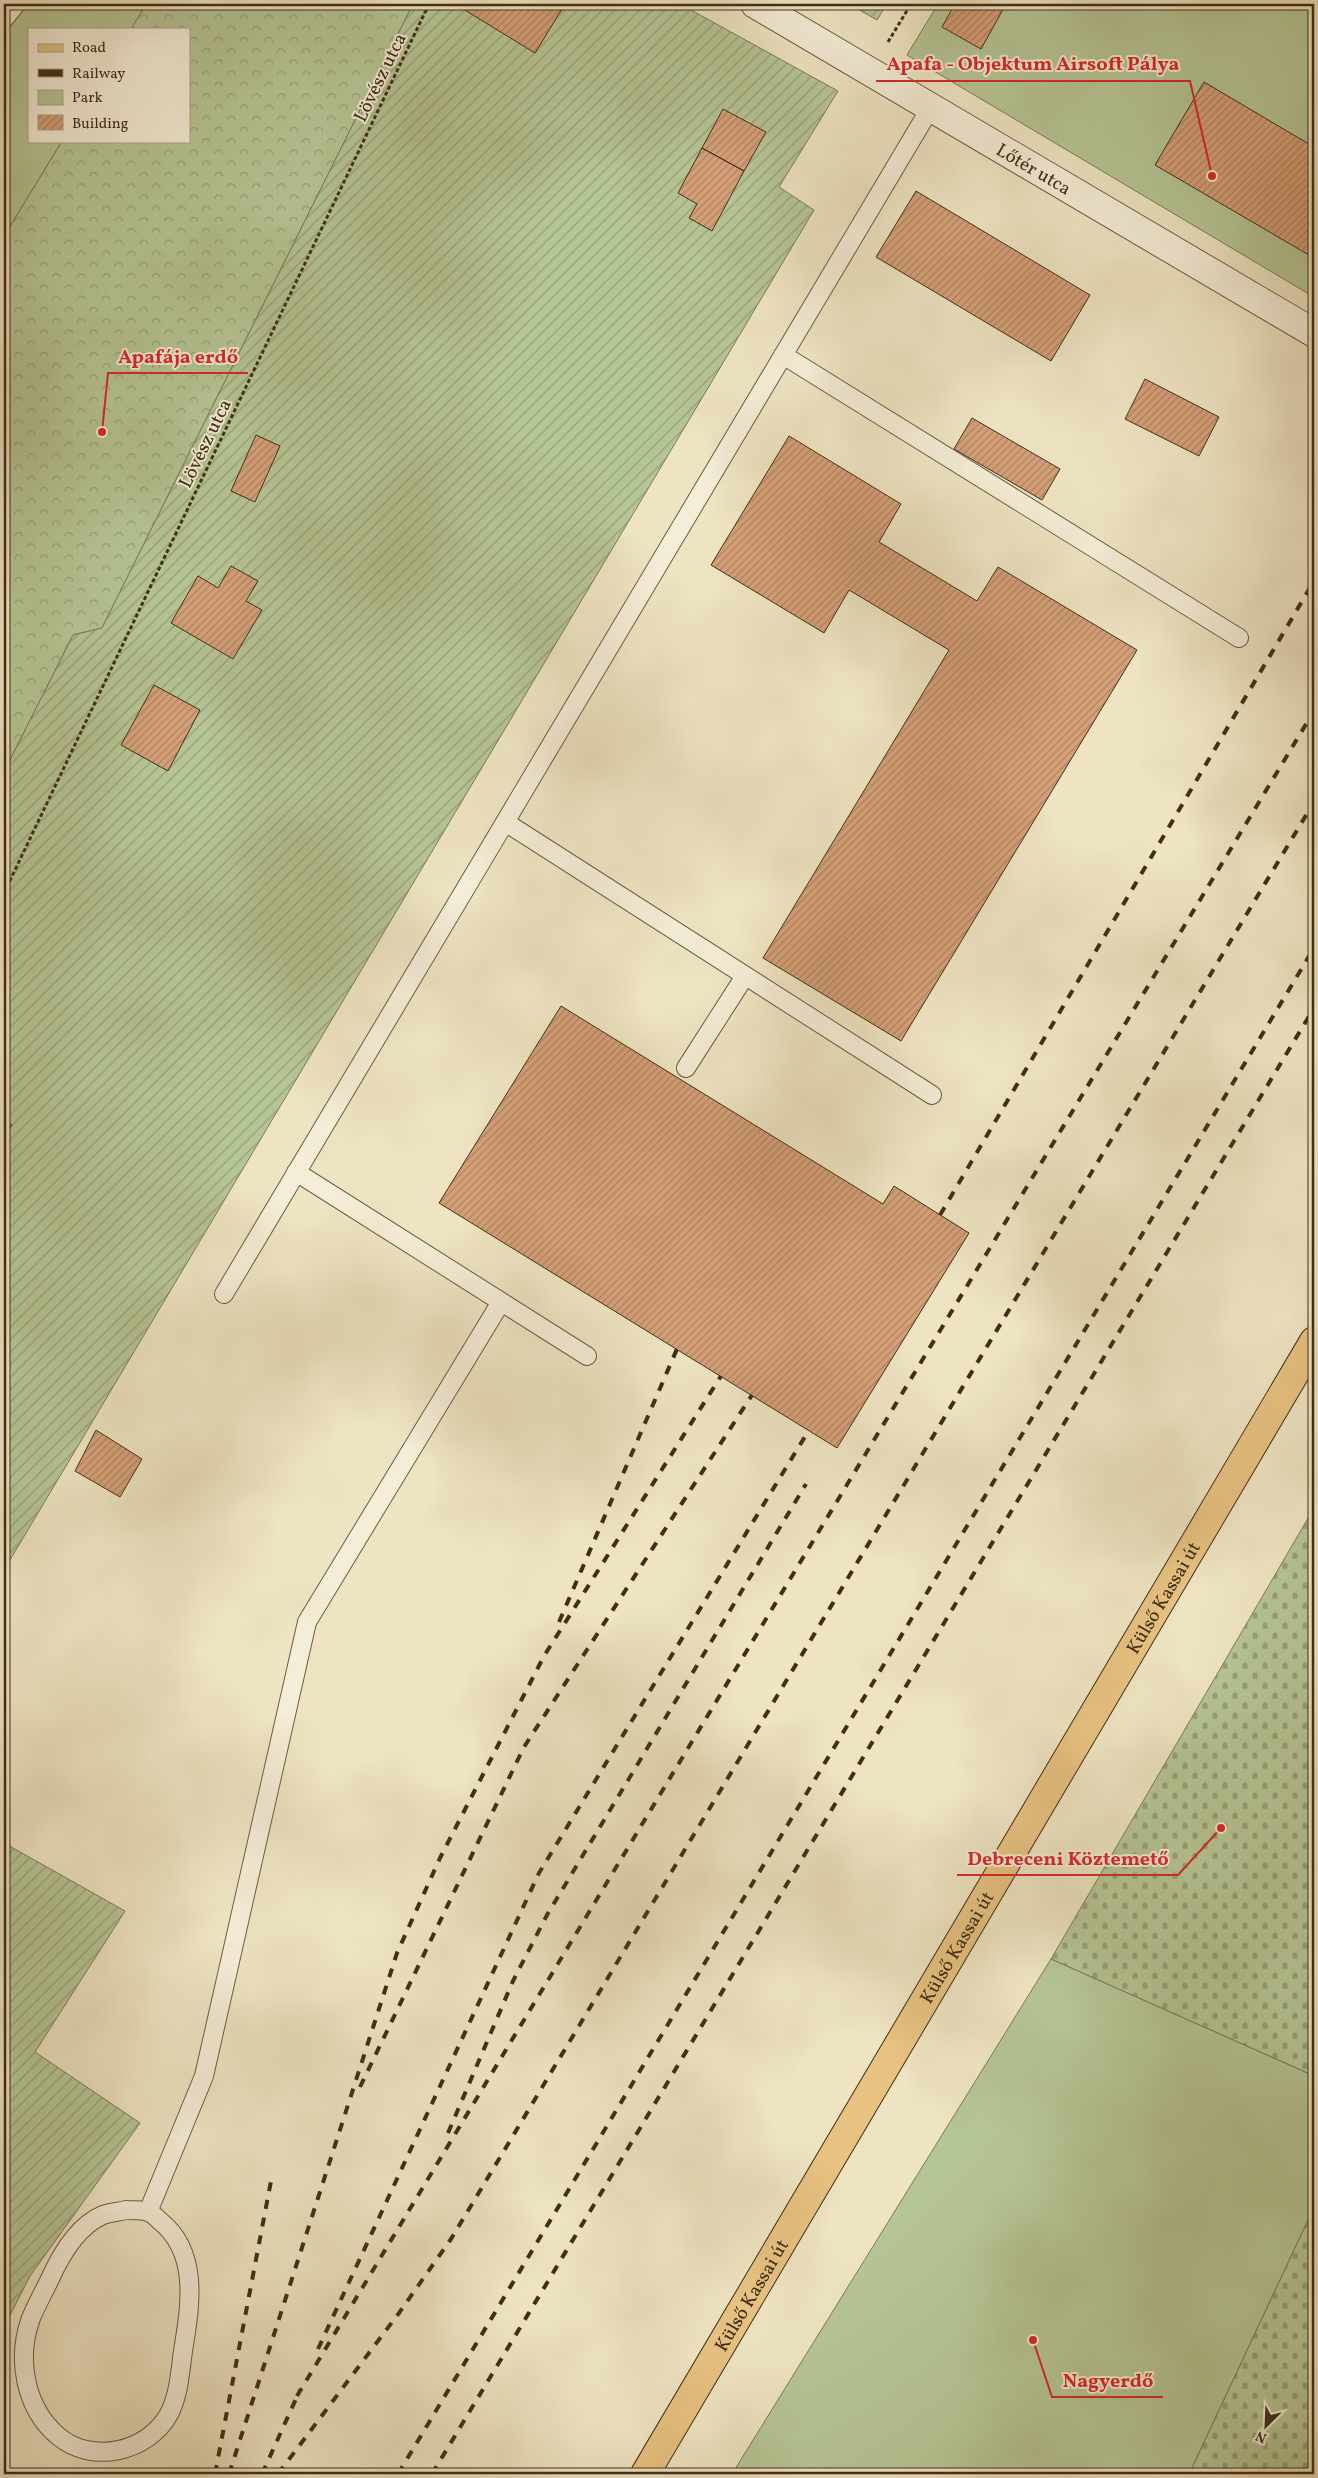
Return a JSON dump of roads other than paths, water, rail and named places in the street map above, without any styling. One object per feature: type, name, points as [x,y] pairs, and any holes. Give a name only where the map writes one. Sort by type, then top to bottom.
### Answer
[{"type":"main road","name":"Külső Kassai út","points":[[645,2474],[1314,1341]]},
{"type":"street","name":"Lőtér utca","points":[[755,4],[1314,333]]},
{"type":"lane","points":[[4,19],[16,4]]},
{"type":"lane","points":[[224,1294],[931,107]]},
{"type":"lane","points":[[783,355],[1239,638]]},
{"type":"lane","points":[[505,822],[932,1095]]},
{"type":"lane","points":[[686,1068],[745,976]]},
{"type":"lane","points":[[296,1172],[587,1356]]},
{"type":"lane","points":[[148,2212],[204,2076],[307,1622],[502,1302]]},
{"type":"lane","points":[[126,2210],[148,2212],[173,2232],[187,2262],[191,2298],[177,2392],[169,2414],[157,2429],[143,2441],[125,2450],[97,2452],[80,2448],[62,2440],[44,2424],[28,2392],[24,2355],[30,2320],[57,2262],[76,2235],[103,2215],[126,2210]]},
{"type":"railway","points":[[940,1215],[1314,581]]},
{"type":"railway","points":[[297,2396],[1314,711]]},
{"type":"railway","points":[[278,2474],[399,2313],[451,2239],[1314,802]]},
{"type":"railway","points":[[398,2474],[1314,948]]},
{"type":"railway","points":[[432,2474],[1314,1008]]},
{"type":"railway","points":[[559,1622],[677,1349]]},
{"type":"railway","points":[[229,2474],[397,1953],[440,1858],[544,1656],[721,1376]]},
{"type":"railway","points":[[360,2087],[524,1747],[752,1395]]},
{"type":"railway","points":[[318,2349],[539,1873],[809,1430]]},
{"type":"railway","points":[[448,2133],[513,1981],[547,1915],[806,1484]]},
{"type":"railway","points":[[215,2474],[271,2181]]},
{"type":"railway","points":[[262,2474],[300,2390]]},
{"type":"place","name":"Apafa - Objektum Airsoft Pálya","points":[[1212,176]]},
{"type":"place","name":"Apafája erdő","points":[[102,432]]},
{"type":"place","name":"Debreceni Köztemető","points":[[1221,1828]]},
{"type":"place","name":"Nagyerdő","points":[[1033,2340]]}]
